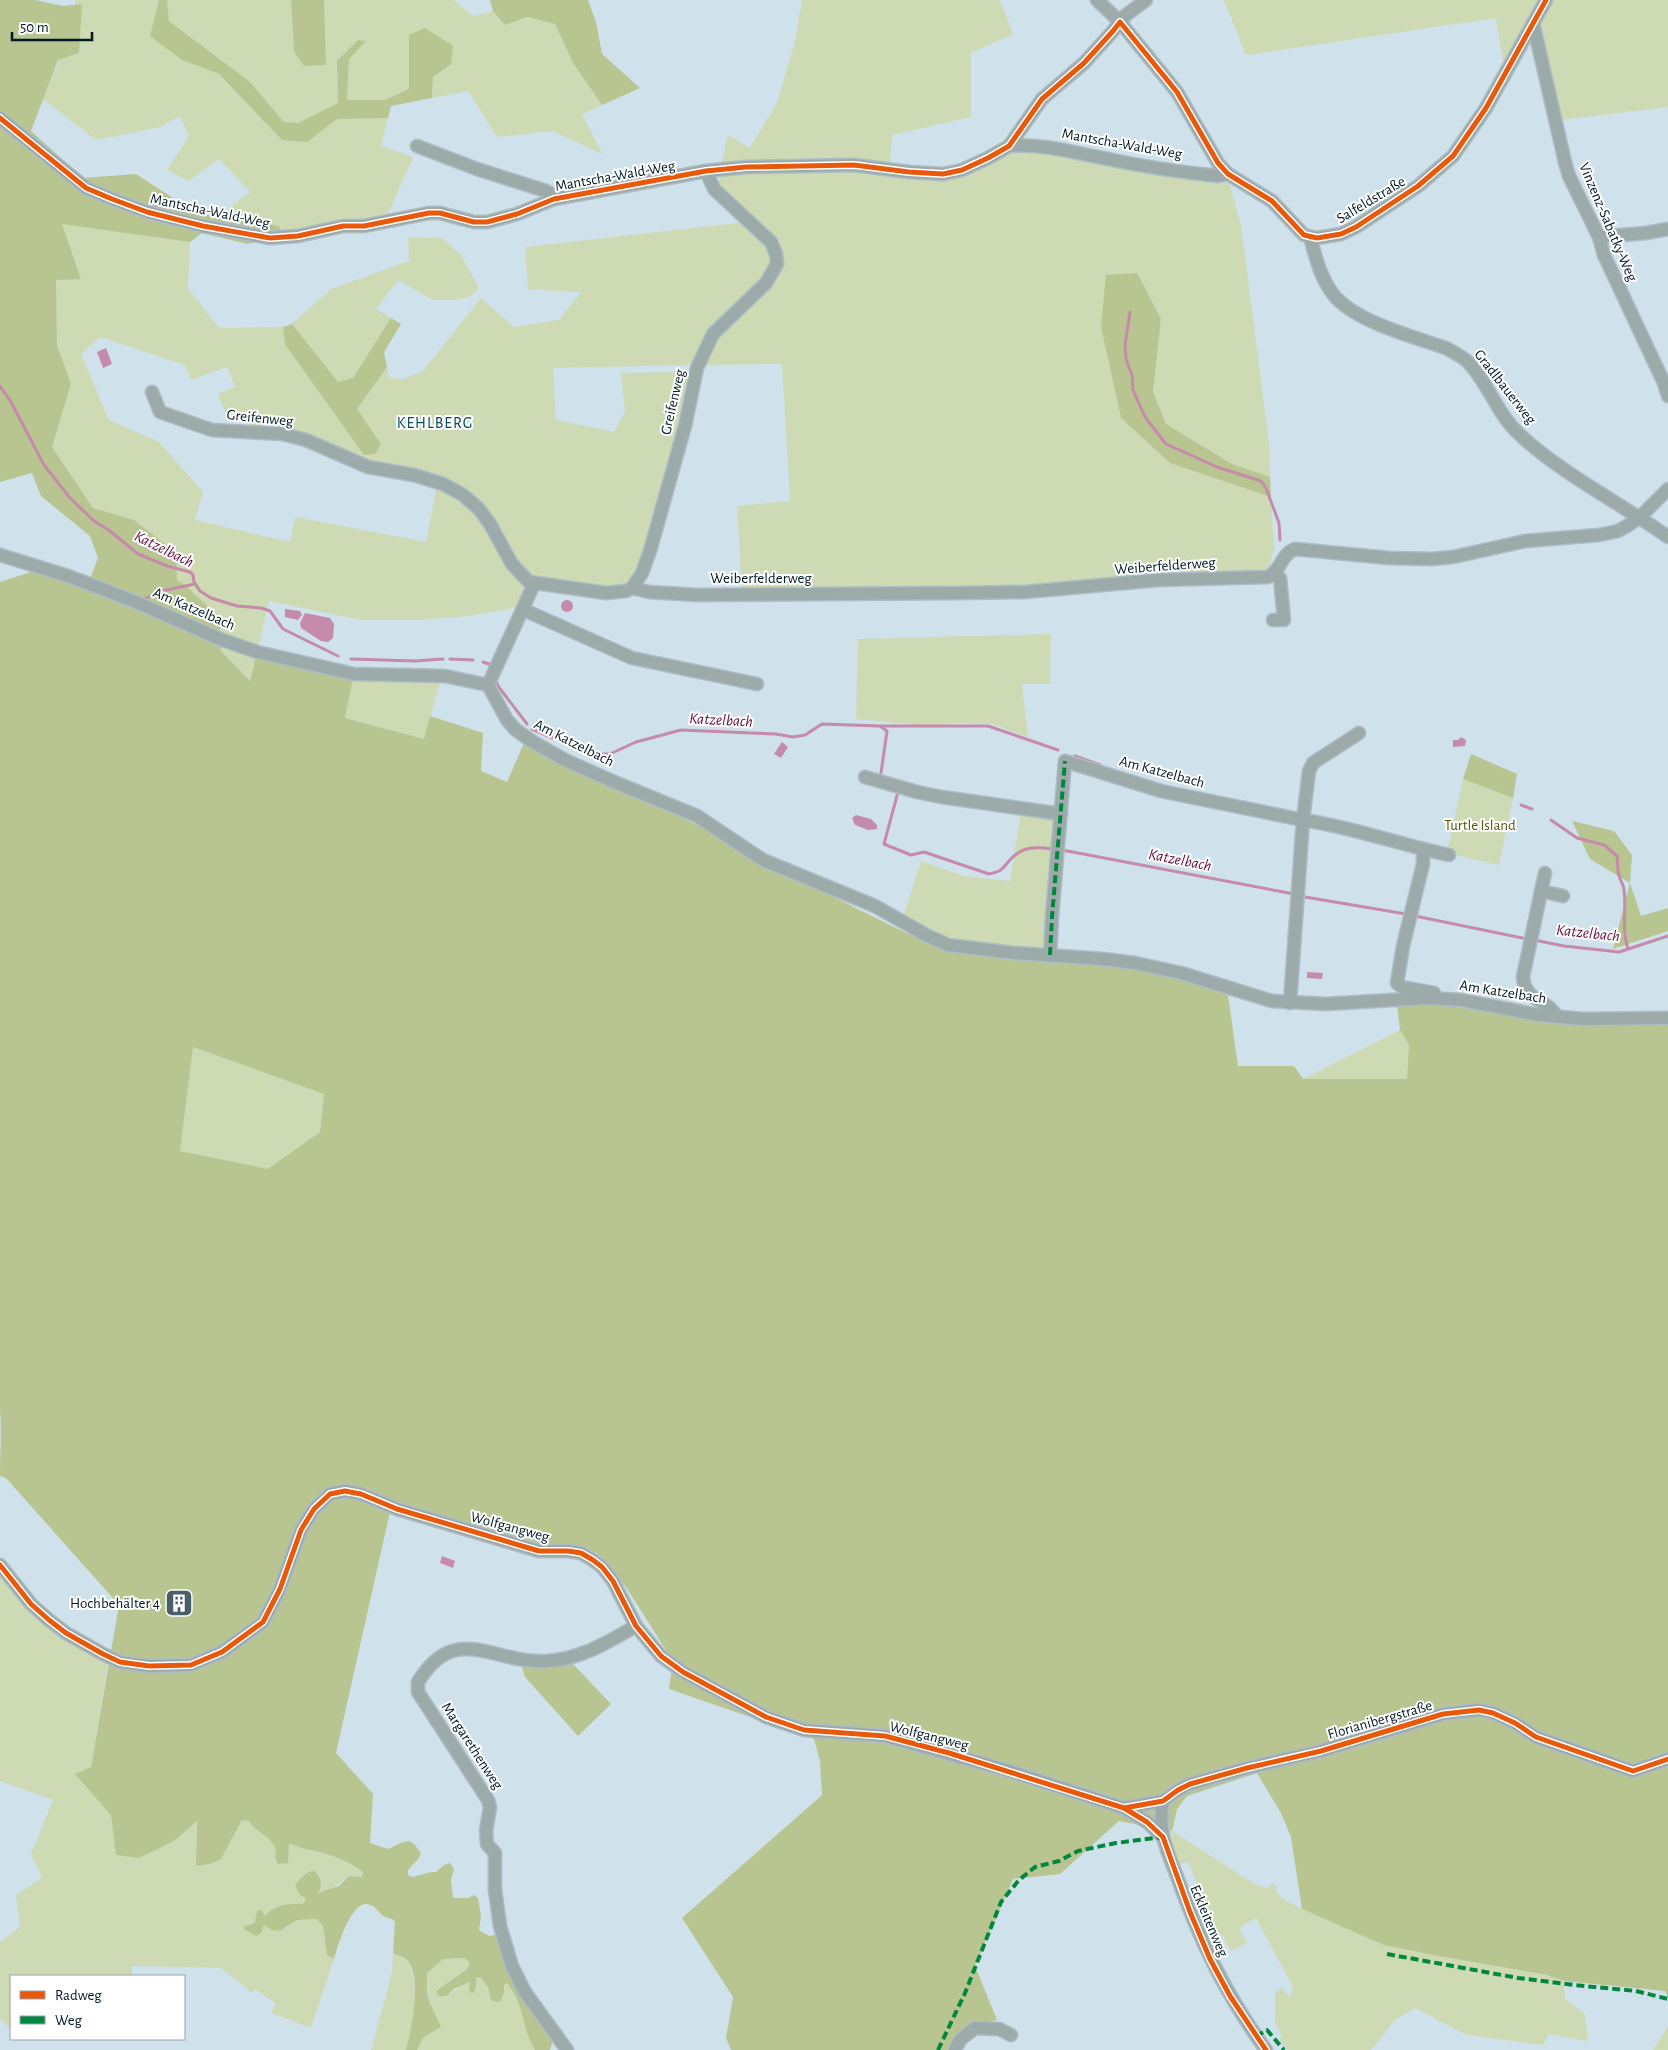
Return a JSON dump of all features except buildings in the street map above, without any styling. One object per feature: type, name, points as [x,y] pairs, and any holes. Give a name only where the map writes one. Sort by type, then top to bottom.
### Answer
[{"type":"street","points":[[1097,0],[1120,22],[1177,92],[1218,163],[1228,174],[1272,201],[1299,230],[1310,238]]},
{"type":"street","name":"Mantscha-Wald-Weg","points":[[1009,146],[1042,98],[1090,56],[1126,15],[1146,0]]},
{"type":"street","name":"Salfeldstraße","points":[[1310,238],[1329,236],[1356,227],[1390,206],[1454,156],[1486,108],[1546,0]]},
{"type":"street","name":"Vinzenz-Sabatky-Weg","points":[[1533,23],[1569,176],[1599,237],[1604,255],[1664,383],[1668,396]]},
{"type":"street","name":"Mantscha-Wald-Weg","points":[[0,118],[86,188],[112,200],[147,212],[186,222],[270,238],[298,236],[344,226],[372,224],[429,213],[440,213],[474,222],[487,222],[517,214],[554,200],[706,172],[746,167],[854,165],[943,174],[972,167],[1009,146],[1028,144],[1146,167],[1218,176],[1228,174]]},
{"type":"street","points":[[417,146],[477,169],[546,191],[550,193],[554,200]]},
{"type":"street","name":"Greifenweg","points":[[632,588],[642,573],[657,528],[685,426],[696,372],[713,334],[766,284],[777,264],[776,254],[771,242],[714,189],[706,172]]},
{"type":"street","points":[[1599,237],[1668,229]]},
{"type":"street","name":"Gradlbauerweg","points":[[1310,238],[1318,268],[1334,296],[1367,318],[1458,354],[1468,362],[1486,386],[1510,425],[1519,434],[1547,457],[1668,536]]},
{"type":"street","name":"Greifenweg","points":[[152,392],[160,412],[212,430],[283,434],[298,438],[368,467],[414,475],[443,484],[463,495],[479,509],[490,524],[512,564],[529,582],[534,584]]},
{"type":"street","points":[[1273,620],[1284,620],[1280,578],[1274,574],[1288,551],[1295,549],[1389,558],[1432,559],[1453,557],[1525,541],[1599,534],[1618,530],[1640,517],[1668,489]]},
{"type":"street","name":"Am Katzelbach","points":[[0,556],[77,579],[136,602],[220,639],[257,652],[354,674],[445,676],[488,685],[507,720],[516,730],[533,742],[565,760],[697,816],[763,860],[875,906],[926,935],[948,945],[1014,953],[1104,959],[1164,968],[1272,1001],[1290,1003],[1326,1004],[1414,998],[1444,999],[1557,1017],[1583,1019],[1668,1018]]},
{"type":"street","name":"Weiberfelderweg","points":[[632,588],[649,592],[697,594],[1025,592],[1158,580],[1268,577],[1274,574]]},
{"type":"street","points":[[488,685],[524,610],[534,584],[606,593],[620,593],[632,588]]},
{"type":"street","points":[[524,610],[636,660],[757,684]]},
{"type":"street","points":[[1290,1003],[1303,820],[1309,771],[1313,763],[1359,733]]},
{"type":"street","name":"Am Katzelbach","points":[[1050,955],[1065,762],[1161,792],[1319,822],[1396,841],[1423,851],[1449,855]]},
{"type":"street","points":[[865,777],[942,798],[1060,814]]},
{"type":"street","name":"Am Katzelbach","points":[[1423,851],[1422,864],[1403,946],[1397,983],[1402,987],[1438,994],[1444,999]]},
{"type":"street","name":"Am Katzelbach","points":[[1545,873],[1523,972],[1523,983],[1527,992],[1551,1010],[1557,1017]]},
{"type":"street","points":[[1541,892],[1563,896]]},
{"type":"street","name":"Wolfgangweg","points":[[0,1566],[31,1604],[49,1620],[66,1633],[103,1654],[120,1662],[149,1666],[191,1665],[222,1652],[263,1622],[280,1589],[301,1530],[314,1509],[330,1494],[345,1491],[361,1494],[397,1509],[539,1551],[581,1553],[602,1567],[613,1581],[636,1626],[669,1664],[766,1717],[804,1730],[885,1736],[949,1753],[1124,1808]]},
{"type":"street","name":"Margarethenweg","points":[[564,2049],[525,1992],[512,1966],[500,1926],[495,1890],[495,1854],[487,1844],[486,1831],[490,1806],[488,1800],[418,1692],[418,1682],[440,1656],[460,1648],[508,1657],[549,1661],[585,1654],[636,1626]]},
{"type":"street","name":"Florianibergstraße","points":[[1124,1808],[1163,1801],[1190,1784],[1247,1768],[1320,1751],[1443,1714],[1479,1710],[1492,1713],[1515,1723],[1536,1737],[1633,1771],[1668,1759]]},
{"type":"street","name":"Eckleitenweg","points":[[1163,1801],[1160,1818],[1163,1837],[1190,1912],[1210,1959],[1230,1996],[1266,2050]]},
{"type":"street","name":"Eckleitenweg","points":[[1124,1808],[1147,1822],[1163,1837]]},
{"type":"street","points":[[955,2050],[960,2040],[975,2028],[998,2029],[1011,2035]]},
{"type":"green space","points":[[0,0],[35,0],[63,6],[82,4],[79,53],[58,60],[31,131],[83,178],[136,174],[196,213],[279,226],[283,236],[247,244],[202,233],[190,242],[62,224],[81,279],[56,280],[57,345],[71,384],[52,447],[93,508],[134,520],[176,553],[177,580],[220,618],[221,651],[250,681],[257,652],[354,674],[345,718],[424,739],[430,716],[483,733],[481,771],[507,782],[524,743],[710,831],[774,867],[900,930],[948,950],[1009,960],[1107,964],[1174,975],[1228,995],[1238,1066],[1294,1066],[1303,1079],[1407,1079],[1409,1045],[1400,1030],[1397,1004],[1439,1004],[1514,1016],[1668,1022],[1668,1997],[1665,1991],[1564,1981],[1547,1975],[1384,1945],[1302,1909],[1291,1837],[1281,1813],[1257,1773],[1187,1796],[1177,1809],[1172,1831],[1119,1821],[1060,1874],[1013,1879],[975,1966],[997,2020],[969,2026],[951,2050],[731,2050],[726,2038],[733,1997],[682,1918],[822,1795],[820,1761],[814,1739],[669,1689],[673,1661],[626,1587],[597,1553],[543,1544],[392,1503],[336,1753],[373,1794],[370,1843],[388,1849],[410,1841],[421,1853],[408,1870],[408,1875],[413,1877],[436,1872],[444,1865],[450,1863],[454,1869],[451,1880],[453,1898],[468,1898],[474,1895],[478,1898],[481,1916],[479,1930],[489,1936],[502,1934],[554,2038],[550,2050],[535,2050],[527,2033],[517,1999],[507,1983],[504,1985],[504,1993],[500,2002],[491,2000],[488,1988],[480,1977],[476,1978],[474,1992],[471,1993],[469,1990],[469,1982],[454,1989],[447,1996],[438,1996],[436,1992],[440,1988],[466,1970],[470,1963],[465,1958],[443,1959],[427,1973],[429,2001],[441,2027],[423,2038],[417,2050],[406,2050],[411,2030],[415,1991],[412,1968],[406,1959],[393,1953],[395,1922],[385,1917],[369,1904],[360,1906],[350,1918],[334,1959],[327,1955],[323,1926],[317,1919],[297,1920],[280,1931],[272,1930],[264,1925],[261,1933],[256,1936],[244,1929],[244,1926],[255,1923],[257,1911],[261,1910],[265,1916],[272,1909],[293,1904],[303,1904],[306,1898],[300,1895],[295,1886],[309,1872],[315,1871],[321,1880],[318,1893],[339,1886],[349,1876],[362,1877],[363,1872],[342,1860],[328,1854],[289,1844],[288,1863],[278,1864],[275,1857],[276,1849],[273,1844],[249,1821],[242,1820],[221,1859],[210,1864],[196,1866],[197,1821],[174,1841],[139,1858],[116,1855],[111,1815],[75,1774],[91,1767],[119,1605],[6,1478],[0,1476],[0,582],[50,566],[90,579],[98,558],[90,536],[41,496],[32,473],[0,482]],"holes":[[[193,1047],[324,1094],[320,1132],[268,1169],[180,1151]]]},
{"type":"green space","points":[[75,0],[159,0],[151,36],[182,60],[219,74],[282,140],[307,142],[337,118],[388,118],[381,146],[413,157],[386,218],[283,236],[279,226],[219,216],[250,192],[219,159],[188,181],[167,170],[189,136],[180,116],[160,127],[96,140],[43,99],[82,5],[75,5]]},
{"type":"green space","points":[[159,0],[167,0],[169,21],[250,82],[284,122],[298,123],[338,103],[337,61],[358,40],[366,41],[349,59],[347,100],[385,100],[409,89],[409,35],[425,28],[453,46],[451,64],[433,77],[432,98],[391,106],[388,118],[337,119],[307,142],[282,140],[219,74],[182,60],[150,36]]},
{"type":"green space","points":[[167,0],[291,0],[294,52],[326,65],[324,0],[454,0],[473,16],[493,11],[505,25],[527,17],[555,24],[573,63],[602,105],[582,114],[602,154],[552,131],[497,137],[468,91],[432,98],[433,77],[451,64],[409,35],[409,89],[385,100],[347,100],[349,59],[366,41],[337,61],[338,103],[298,123],[284,122],[250,82],[169,21]]},
{"type":"green space","points":[[291,0],[324,0],[326,65],[304,66],[294,52]]},
{"type":"green space","points":[[490,0],[588,0],[596,22],[602,54],[640,88],[602,105],[573,63],[555,24],[527,17],[505,25],[493,11]]},
{"type":"green space","points":[[802,0],[1000,0],[1013,34],[971,53],[971,117],[892,135],[890,166],[721,164],[728,135],[750,148],[777,103],[795,41]]},
{"type":"green space","points":[[1224,0],[1543,0],[1504,67],[1496,18],[1246,55]]},
{"type":"green space","points":[[1552,0],[1668,0],[1668,107],[1561,120],[1541,23]]},
{"type":"green space","points":[[1035,149],[1090,161],[1229,183],[1241,225],[1269,443],[1270,477],[1232,464],[1166,425],[1153,392],[1161,319],[1101,327],[1121,418],[1170,463],[1271,497],[1274,549],[1266,575],[1084,585],[742,593],[737,506],[790,501],[782,364],[703,365],[718,336],[769,288],[781,270],[782,254],[722,191],[718,182],[721,176],[754,171],[850,169],[948,177],[1010,152]]},
{"type":"green space","points":[[746,222],[769,245],[773,258],[764,278],[692,365],[553,368],[556,420],[614,432],[625,412],[621,373],[691,372],[680,430],[637,575],[630,584],[621,589],[532,580],[458,487],[379,467],[309,436],[247,430],[249,416],[225,411],[218,394],[235,387],[227,367],[191,380],[185,365],[101,337],[81,354],[109,420],[159,442],[203,492],[195,520],[290,542],[295,517],[426,542],[437,484],[476,511],[529,587],[520,607],[469,616],[416,620],[361,620],[269,601],[250,681],[221,651],[220,618],[186,586],[176,580],[134,520],[93,508],[52,447],[71,384],[57,345],[56,280],[81,278],[61,223],[190,242],[188,288],[219,328],[283,327],[285,344],[381,444],[357,409],[387,367],[389,378],[403,379],[423,371],[481,298],[514,327],[559,320],[581,292],[528,289],[525,247]]},
{"type":"green space","points":[[408,237],[442,238],[461,255],[479,288],[471,296],[456,300],[433,300],[398,280],[376,309],[391,318],[353,379],[338,382],[292,324],[331,289],[409,261]]},
{"type":"green space","points":[[1137,273],[1161,319],[1153,392],[1166,424],[1232,464],[1270,477],[1271,497],[1170,463],[1121,418],[1101,327],[1106,275]]},
{"type":"green space","points":[[391,318],[401,324],[384,352],[387,367],[357,409],[381,444],[375,454],[364,455],[285,344],[283,327],[292,324],[338,382],[353,378]]},
{"type":"green space","points":[[1051,634],[1050,684],[1022,684],[1028,737],[992,724],[957,723],[930,726],[856,719],[858,639]]},
{"type":"green space","points":[[354,674],[441,678],[424,739],[345,718]]},
{"type":"green space","points":[[1471,754],[1517,774],[1513,798],[1463,779]]},
{"type":"green space","name":"Turtle Island","points":[[1463,779],[1513,798],[1499,865],[1455,855],[1452,849],[1448,848]]},
{"type":"green space","points":[[1021,812],[1050,816],[1054,825],[1044,951],[962,944],[901,924],[921,861],[964,876],[1010,881]]},
{"type":"green space","points":[[1572,821],[1614,831],[1632,855],[1630,883],[1590,859]]},
{"type":"green space","points":[[1630,883],[1641,916],[1668,908],[1668,931],[1613,949]]},
{"type":"green space","points":[[1400,1030],[1409,1045],[1408,1079],[1303,1079]]},
{"type":"green space","points":[[193,1047],[324,1094],[320,1132],[268,1170],[180,1151]]},
{"type":"green space","points":[[0,1570],[14,1590],[108,1661],[91,1767],[76,1774],[111,1815],[116,1855],[174,1841],[197,1821],[196,1866],[210,1864],[229,1844],[242,1820],[249,1821],[270,1840],[276,1849],[275,1857],[288,1850],[289,1844],[295,1845],[341,1858],[363,1872],[362,1877],[349,1876],[330,1890],[317,1893],[322,1880],[316,1871],[311,1871],[305,1875],[306,1898],[303,1904],[287,1904],[275,1908],[264,1916],[257,1917],[255,1923],[248,1924],[244,1929],[253,1933],[261,1933],[263,1924],[272,1930],[286,1928],[297,1920],[317,1919],[323,1926],[327,1955],[334,1959],[311,2028],[272,2013],[275,2003],[255,1989],[252,1993],[221,1968],[132,1966],[132,1975],[10,1975],[10,2029],[0,2018],[0,1942],[20,1927],[16,1895],[42,1878],[31,1854],[53,1800],[0,1781]]},
{"type":"green space","points":[[571,1662],[611,1704],[578,1736],[525,1677],[521,1664]]},
{"type":"green space","points":[[1172,1831],[1256,1885],[1268,1888],[1272,1883],[1277,1887],[1276,1890],[1280,1897],[1302,1909],[1384,1945],[1547,1975],[1564,1981],[1565,1999],[1585,2014],[1588,2041],[1549,2034],[1543,2045],[1467,2035],[1415,2008],[1395,2020],[1371,2050],[1288,2050],[1279,2040],[1282,2036],[1275,2022],[1275,1992],[1283,1988],[1289,1997],[1293,1991],[1290,1981],[1256,1918],[1239,1928],[1247,1943],[1231,1951],[1223,1936],[1216,1934],[1189,1862],[1178,1865],[1172,1848]]},
{"type":"green space","points":[[393,1953],[408,1961],[412,1972],[415,1994],[409,2039],[406,2050],[371,2050],[392,1973]]},
{"type":"green space","points":[[465,1958],[470,1963],[466,1970],[440,1988],[447,1996],[469,1982],[470,1985],[476,1987],[476,1978],[480,1976],[488,1988],[489,1997],[504,1993],[504,1984],[507,1982],[517,1999],[527,2033],[535,2050],[417,2050],[423,2038],[432,2033],[438,2019],[429,1997],[427,1973],[443,1959]]},
{"type":"green space","points":[[1668,2026],[1668,2050],[1653,2050]]},
{"type":"shaded area","points":[[106,348],[112,364],[103,368],[97,352]]},
{"type":"shaded area","points":[[565,600],[569,600],[573,606],[569,612],[565,612],[561,608],[561,604]]},
{"type":"shaded area","points":[[285,609],[300,611],[302,615],[298,620],[285,617]]},
{"type":"shaded area","points":[[305,613],[330,618],[334,624],[333,638],[328,642],[321,641],[301,628],[300,623]]},
{"type":"shaded area","points":[[1461,737],[1466,740],[1465,746],[1453,747],[1453,740],[1458,740]]},
{"type":"shaded area","points":[[782,742],[788,747],[781,758],[774,754]]},
{"type":"shaded area","points":[[856,815],[871,819],[877,825],[877,829],[868,830],[855,825],[852,818]]},
{"type":"shaded area","points":[[1307,972],[1323,973],[1322,979],[1307,978]]},
{"type":"shaded area","points":[[442,1556],[455,1561],[453,1568],[440,1563]]},
{"type":"waterway","points":[[1130,312],[1125,345],[1126,359],[1132,375],[1133,390],[1145,417],[1166,444],[1217,467],[1261,481],[1266,488],[1279,523],[1280,540]]},
{"type":"waterway","name":"Katzelbach","points":[[0,386],[11,402],[44,465],[70,498],[94,521],[110,531],[138,554],[167,566],[190,572],[200,591],[211,598],[237,606],[261,608],[270,611],[283,629],[338,656]]},
{"type":"waterway","points":[[142,600],[161,591],[195,584]]},
{"type":"waterway","name":"Katzelbach","points":[[351,659],[415,661],[443,659]]},
{"type":"waterway","name":"Katzelbach","points":[[450,659],[473,660]]},
{"type":"waterway","name":"Katzelbach","points":[[483,662],[492,665]]},
{"type":"waterway","name":"Katzelbach","points":[[496,680],[498,686],[527,724]]},
{"type":"waterway","name":"Katzelbach","points":[[563,743],[591,754],[610,754],[636,742],[681,730],[776,734],[793,737],[805,735],[822,724],[880,726],[887,731],[881,773]]},
{"type":"waterway","name":"Katzelbach","points":[[880,726],[988,726],[1058,750]]},
{"type":"waterway","name":"Katzelbach","points":[[532,729],[553,738]]},
{"type":"waterway","name":"Katzelbach","points":[[1075,756],[1100,765]]},
{"type":"waterway","name":"Katzelbach","points":[[896,791],[898,792],[884,844],[911,855],[924,852],[989,874],[1001,869],[1023,850],[1037,848],[1052,849]]},
{"type":"waterway","points":[[1521,805],[1532,809]]},
{"type":"waterway","points":[[1551,820],[1577,838],[1604,845],[1617,856],[1618,873],[1624,888],[1624,927],[1628,949]]},
{"type":"waterway","name":"Katzelbach","points":[[1062,850],[1294,894]]},
{"type":"waterway","name":"Katzelbach","points":[[1305,897],[1406,914]]},
{"type":"waterway","name":"Katzelbach","points":[[1415,916],[1527,939]]},
{"type":"waterway","name":"Katzelbach","points":[[1534,940],[1564,946],[1619,952],[1668,936]]},
{"type":"marked path","points":[[1050,955],[1065,761]]},
{"type":"marked path","points":[[938,2050],[965,1993],[1001,1902],[1019,1880],[1035,1867],[1059,1861],[1078,1851],[1116,1843],[1163,1837]]},
{"type":"marked path","points":[[1387,1954],[1518,1978],[1636,1991],[1668,1999]]},
{"type":"marked path","points":[[1256,2036],[1267,2030],[1284,2050]]},
{"type":"cycle path","points":[[0,118],[86,188],[147,212],[203,226],[270,238],[298,236],[343,226],[364,226],[429,213],[440,213],[474,222],[487,222],[517,214],[554,199],[706,171],[746,167],[854,165],[943,174],[962,170],[1009,146],[1042,99],[1084,63],[1120,22],[1177,92],[1218,163],[1228,174],[1272,201],[1304,235],[1317,238],[1341,234],[1356,227],[1418,186],[1453,156],[1486,108],[1546,0]]},
{"type":"cycle path","points":[[0,1565],[31,1604],[66,1633],[120,1662],[149,1666],[191,1665],[222,1652],[263,1622],[280,1589],[301,1530],[314,1509],[330,1494],[345,1491],[361,1494],[397,1509],[539,1551],[581,1553],[602,1567],[613,1581],[636,1626],[661,1656],[683,1672],[766,1717],[804,1730],[885,1736],[949,1753],[1124,1808],[1147,1822],[1163,1837],[1190,1912],[1210,1959],[1230,1996],[1266,2050]]},
{"type":"cycle path","points":[[1124,1808],[1163,1801],[1190,1784],[1247,1768],[1321,1751],[1443,1714],[1479,1710],[1493,1713],[1515,1723],[1536,1737],[1633,1771],[1668,1759]]},
{"type":"place","name":"Hochbehälter 4","points":[[179,1603]]},
{"type":"district","name":"KEHLBERG","points":[[435,423]]}]
